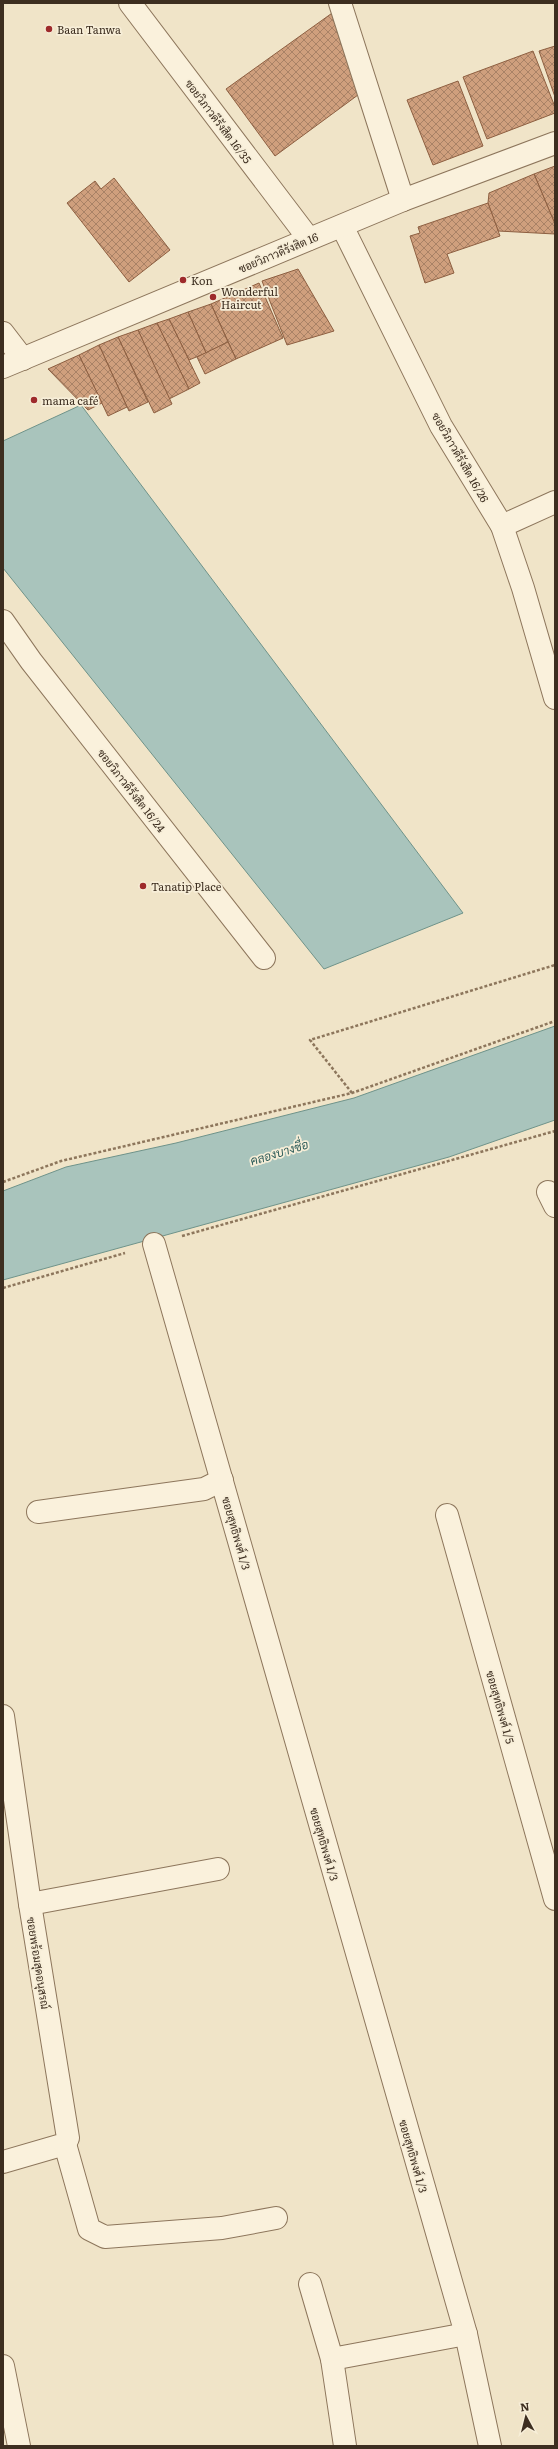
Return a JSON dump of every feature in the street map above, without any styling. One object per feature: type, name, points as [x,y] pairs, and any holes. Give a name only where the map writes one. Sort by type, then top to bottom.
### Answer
[{"type":"street","name":"ซอยวิภาวดีรังสิต 16/35","points":[[130,3],[309,238]]},
{"type":"street","points":[[340,3],[403,200]]},
{"type":"street","name":"ซอยวิภาวดีรังสิต 16","points":[[13,363],[309,238],[342,226],[403,200],[555,142]]},
{"type":"street","name":"ซอยวิภาวดีรังสิต 16/26","points":[[342,226],[441,426],[502,526],[523,588],[555,698]]},
{"type":"street","points":[[3,333],[13,363]]},
{"type":"street","points":[[502,526],[555,502]]},
{"type":"street","name":"ซอยวิภาวดีรังสิต 16/24","points":[[3,620],[31,661],[264,958]]},
{"type":"street","name":"ซอยสุทธิพงศ์ 1/3","points":[[154,1244],[466,2334],[490,2446]]},
{"type":"street","points":[[38,1512],[204,1489],[222,1480]]},
{"type":"street","name":"ซอยสุทธิพงศ์ 1/5","points":[[447,1515],[555,1899]]},
{"type":"street","name":"ซอยพร้อมสุดอนุสรณ์","points":[[3,1716],[5,1747],[68,2138],[65,2144],[89,2229],[105,2237],[222,2228],[276,2218]]},
{"type":"street","points":[[30,1904],[218,1868]]},
{"type":"street","points":[[3,2162],[65,2144]]},
{"type":"street","points":[[310,2284],[332,2359],[346,2446]]},
{"type":"street","points":[[332,2359],[466,2334]]},
{"type":"street","points":[[3,2366],[19,2446]]},
{"type":"path","points":[[352,1093],[310,1040],[555,965]]},
{"type":"path","points":[[3,1182],[61,1161],[352,1093],[555,1021]]},
{"type":"path","points":[[3,1288],[555,1131]]},
{"type":"water","points":[[81,405],[463,913],[324,969],[3,568],[3,441]]},
{"type":"water","name":"คลองบางซื่อ","points":[[555,1026],[555,1120],[449,1157],[3,1280],[3,1191],[66,1167],[176,1143],[354,1098]]},
{"type":"building","points":[[335,11],[362,92],[275,156],[226,89]]},
{"type":"building","points":[[555,46],[555,97],[539,51]]},
{"type":"building","points":[[533,51],[555,107],[555,113],[487,139],[463,77]]},
{"type":"building","points":[[458,81],[483,146],[433,165],[407,100]]},
{"type":"building","points":[[555,166],[555,224],[534,174]]},
{"type":"building","points":[[534,174],[555,224],[555,234],[498,231],[488,203],[489,193]]},
{"type":"building","points":[[114,178],[170,250],[129,282],[67,203],[95,181],[101,189]]},
{"type":"building","points":[[488,203],[500,236],[447,254],[454,273],[425,283],[410,236],[420,233],[418,227]]},
{"type":"building","points":[[298,269],[334,331],[287,345],[262,281]]},
{"type":"building","points":[[259,283],[283,338],[236,359],[211,304]]},
{"type":"building","points":[[211,304],[228,342],[206,353],[188,312]]},
{"type":"building","points":[[188,312],[206,353],[189,360],[169,319]]},
{"type":"building","points":[[169,319],[200,383],[189,389],[157,323]]},
{"type":"building","points":[[157,323],[189,389],[169,399],[138,330]]},
{"type":"building","points":[[138,330],[172,404],[154,413],[118,337]]},
{"type":"building","points":[[118,337],[148,402],[129,411],[99,345]]},
{"type":"building","points":[[228,342],[236,359],[205,374],[197,357]]},
{"type":"building","points":[[99,345],[127,407],[108,416],[79,355]]},
{"type":"building","points":[[79,355],[102,403],[88,410],[48,369]]},
{"type":"place","name":"Baan Tanwa","points":[[49,29]]},
{"type":"place","name":"Kon","points":[[183,280]]},
{"type":"place","name":"Wonderful Haircut","points":[[213,297]]},
{"type":"place","name":"mama café","points":[[34,400]]},
{"type":"place","name":"Tanatip Place","points":[[143,886]]}]
